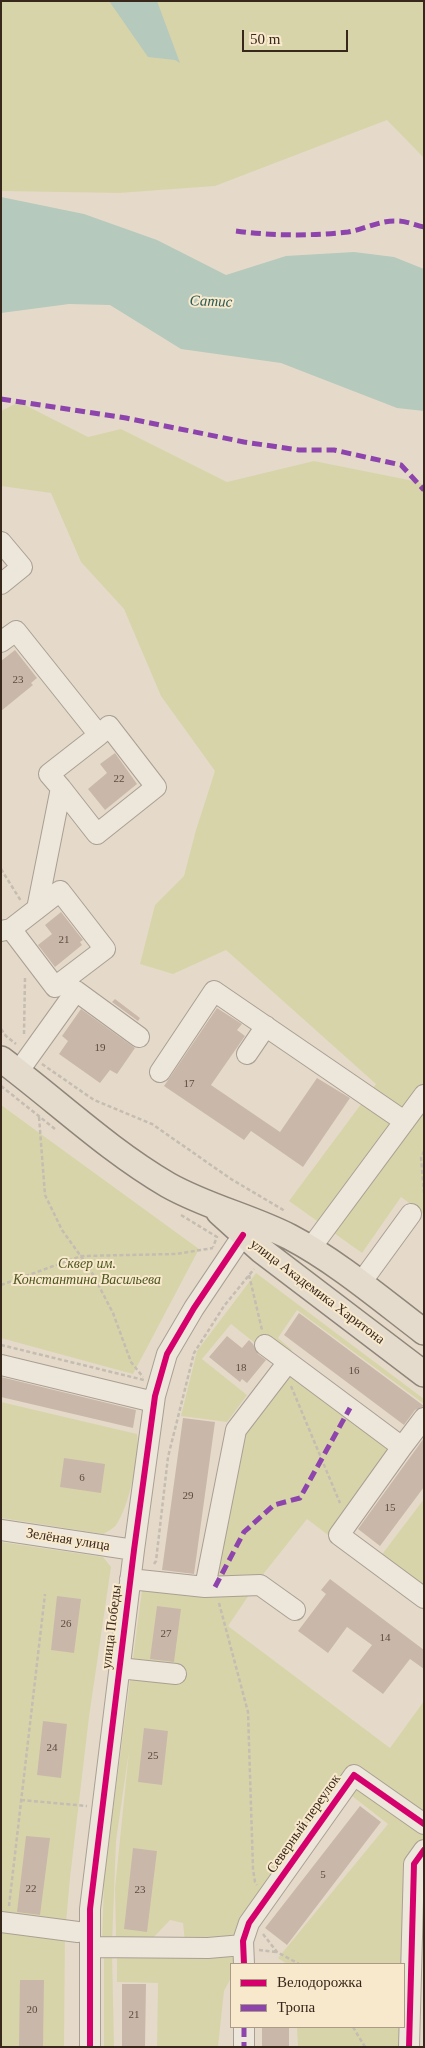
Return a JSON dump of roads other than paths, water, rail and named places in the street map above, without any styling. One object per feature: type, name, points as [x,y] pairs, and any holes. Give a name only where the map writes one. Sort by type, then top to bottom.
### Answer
[{"type":"main road","name":"улица Академика Харитона","points":[[18,1059],[120,1153],[168,1185],[213,1207],[247,1227],[424,1374]]},
{"type":"main road","name":"улица Академика Харитона","points":[[247,1227],[284,1234],[310,1249],[424,1332]]},
{"type":"street","points":[[1,542],[22,567],[1,584]]},
{"type":"street","points":[[1,642],[16,631],[99,735]]},
{"type":"street","points":[[109,726],[156,787],[97,834],[60,788],[49,774],[109,726]]},
{"type":"street","points":[[34,912],[60,788]]},
{"type":"street","points":[[60,891],[105,949],[55,987],[26,948],[6,930],[34,912],[60,891]]},
{"type":"street","points":[[18,1059],[76,991],[140,1038]]},
{"type":"street","points":[[160,1072],[214,991],[404,1121]]},
{"type":"street","points":[[247,1054],[266,1026]]},
{"type":"street","points":[[310,1249],[424,1095]]},
{"type":"street","points":[[360,1284],[411,1214]]},
{"type":"street","name":"улица Победы","points":[[90,2047],[84,1940],[90,1909],[119,1668],[137,1580],[134,1550],[154,1402],[167,1354],[194,1308],[247,1227]]},
{"type":"street","points":[[265,1344],[285,1365],[402,1447]]},
{"type":"street","points":[[1,1365],[154,1402]]},
{"type":"street","points":[[210,1587],[236,1430],[285,1365]]},
{"type":"street","points":[[424,1418],[339,1535],[424,1598]]},
{"type":"street","name":"Зелёная улица","points":[[1,1530],[134,1550]]},
{"type":"street","points":[[137,1580],[210,1587],[260,1585],[295,1610]]},
{"type":"street","points":[[119,1668],[176,1674]]},
{"type":"street","name":"Северный переулок","points":[[244,1955],[249,1924],[354,1775],[424,1824]]},
{"type":"street","points":[[409,2047],[420,1859]]},
{"type":"street","points":[[4,1922],[84,1940],[208,1948],[244,1955]]},
{"type":"street","points":[[244,2028],[244,2047]]},
{"type":"water","points":[[109,1],[157,1],[180,63],[175,60],[148,57]]},
{"type":"water","name":"Сатис","points":[[1,197],[84,214],[157,240],[226,275],[286,256],[354,252],[394,257],[424,269],[424,411],[397,408],[281,363],[181,349],[110,305],[69,304],[1,313]]},
{"type":"park label","name":"Сквер им. Константина Васильева","points":[[87,1272]]}]
